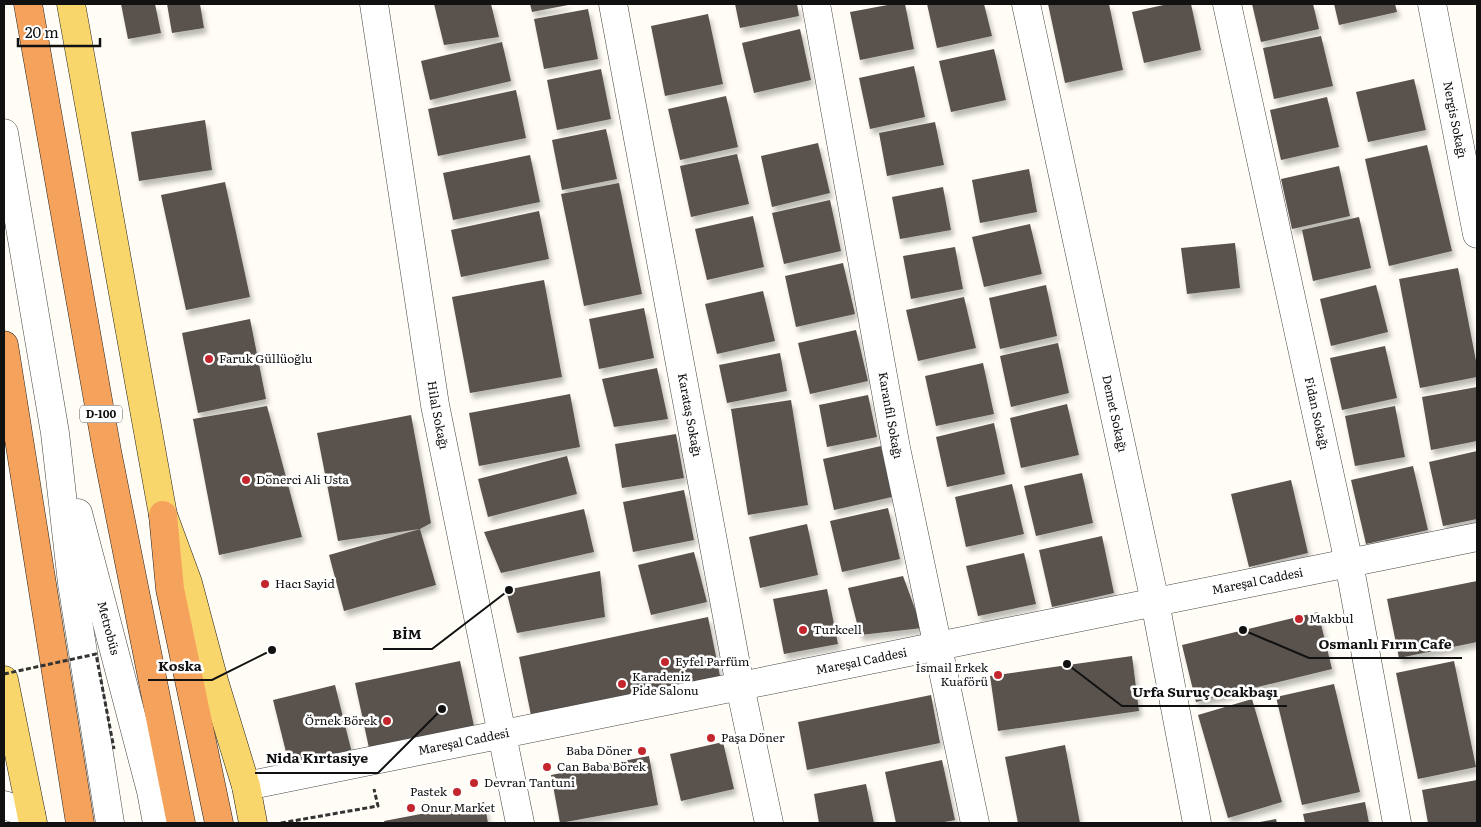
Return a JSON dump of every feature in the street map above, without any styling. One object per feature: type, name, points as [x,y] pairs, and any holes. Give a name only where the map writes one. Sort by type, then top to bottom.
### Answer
[{"type":"highway","name":"D-100","points":[[28,4],[107,450],[181,823]]},
{"type":"highway","points":[[4,345],[80,823]]},
{"type":"highway","points":[[4,449],[43,588]]},
{"type":"highway","points":[[163,515],[170,589],[219,823]]},
{"type":"main road","points":[[71,4],[163,515],[188,583],[214,682],[246,786],[253,823]]},
{"type":"main road","points":[[5,687],[32,819]]},
{"type":"street","name":"Hilal Sokağı","points":[[374,4],[435,405],[520,823]]},
{"type":"street","name":"Karataş Sokağı","points":[[613,4],[740,686],[769,823]]},
{"type":"street","name":"Karanfil Sokağı","points":[[816,4],[896,448],[975,823]]},
{"type":"street","name":"Demet Sokağı","points":[[1026,4],[1155,602],[1197,823]]},
{"type":"street","name":"Fidan Sokağı","points":[[1227,4],[1349,563],[1397,823]]},
{"type":"street","name":"Nergis Sokağı","points":[[1432,4],[1477,234]]},
{"type":"street","name":"Metrobüs","points":[[4,133],[55,432],[72,583],[110,823]]},
{"type":"street","name":"Metrobüs","points":[[55,432],[92,566],[157,823]]},
{"type":"street","name":"Mareşal Caddesi","points":[[246,786],[1477,537]]},
{"type":"street","points":[[4,806],[32,819]]},
{"type":"path","points":[[5,687],[96,654],[114,749]]},
{"type":"path","points":[[285,823],[378,806]]},
{"type":"building","points":[[121,4],[155,4],[161,33],[128,39]]},
{"type":"building","points":[[167,4],[200,4],[204,28],[172,33]]},
{"type":"building","points":[[434,4],[491,4],[499,37],[444,45]]},
{"type":"building","points":[[530,4],[568,4],[568,5],[532,12]]},
{"type":"building","points":[[735,4],[797,4],[799,16],[740,28]]},
{"type":"building","points":[[893,4],[905,4],[914,49],[860,60],[850,12]]},
{"type":"building","points":[[927,4],[984,4],[992,36],[937,48]]},
{"type":"building","points":[[1048,4],[1109,4],[1123,70],[1065,83]]},
{"type":"building","points":[[1168,4],[1191,4],[1201,50],[1144,63],[1132,12]]},
{"type":"building","points":[[1252,4],[1313,4],[1319,29],[1261,42]]},
{"type":"building","points":[[1334,4],[1395,4],[1397,12],[1339,25]]},
{"type":"building","points":[[588,9],[598,59],[544,69],[534,19]]},
{"type":"building","points":[[708,14],[723,84],[665,96],[651,26]]},
{"type":"building","points":[[800,29],[811,80],[754,93],[742,43]]},
{"type":"building","points":[[1321,36],[1333,86],[1274,99],[1263,48]]},
{"type":"building","points":[[502,42],[511,81],[430,100],[421,61]]},
{"type":"building","points":[[994,49],[1006,100],[951,112],[939,61]]},
{"type":"building","points":[[914,66],[925,117],[870,129],[859,78]]},
{"type":"building","points":[[601,69],[611,119],[557,130],[547,80]]},
{"type":"building","points":[[1414,79],[1426,130],[1368,142],[1356,92]]},
{"type":"building","points":[[516,90],[526,138],[438,156],[428,109]]},
{"type":"building","points":[[726,96],[738,147],[680,160],[668,109]]},
{"type":"building","points":[[1327,97],[1339,147],[1281,160],[1270,110]]},
{"type":"building","points":[[205,120],[212,170],[139,181],[131,132]]},
{"type":"building","points":[[935,122],[944,165],[887,176],[879,133]]},
{"type":"building","points":[[606,129],[617,179],[562,190],[552,140]]},
{"type":"building","points":[[818,143],[830,193],[772,207],[761,156]]},
{"type":"building","points":[[1427,145],[1452,251],[1389,266],[1365,159]]},
{"type":"building","points":[[737,154],[749,204],[691,217],[680,166]]},
{"type":"building","points":[[530,155],[540,202],[453,220],[443,173]]},
{"type":"building","points":[[1339,166],[1350,216],[1292,229],[1281,179]]},
{"type":"building","points":[[1029,169],[1037,212],[980,223],[972,180]]},
{"type":"building","points":[[225,182],[250,297],[186,310],[161,195]]},
{"type":"building","points":[[619,183],[642,294],[584,306],[561,194]]},
{"type":"building","points":[[943,187],[951,230],[900,239],[892,197]]},
{"type":"building","points":[[830,200],[841,251],[784,264],[772,213]]},
{"type":"building","points":[[539,211],[549,259],[461,277],[451,230]]},
{"type":"building","points":[[753,216],[764,267],[707,280],[695,229]]},
{"type":"building","points":[[1359,217],[1371,268],[1313,281],[1302,230]]},
{"type":"building","points":[[1030,224],[1042,274],[984,287],[972,237]]},
{"type":"building","points":[[1235,243],[1240,288],[1187,294],[1181,248]]},
{"type":"building","points":[[955,247],[963,289],[911,299],[903,256]]},
{"type":"building","points":[[843,263],[855,314],[796,327],[785,276]]},
{"type":"building","points":[[1458,268],[1477,366],[1477,377],[1420,388],[1399,279]]},
{"type":"building","points":[[544,280],[562,377],[470,393],[452,297]]},
{"type":"building","points":[[1046,285],[1057,336],[1000,349],[989,298]]},
{"type":"building","points":[[1376,285],[1388,332],[1331,346],[1320,299]]},
{"type":"building","points":[[763,291],[775,341],[717,354],[705,304]]},
{"type":"building","points":[[964,297],[976,348],[918,361],[906,310]]},
{"type":"building","points":[[644,308],[654,358],[599,369],[589,319]]},
{"type":"building","points":[[250,319],[266,399],[198,413],[182,333]]},
{"type":"building","points":[[856,330],[868,381],[810,394],[798,343]]},
{"type":"building","points":[[1058,343],[1069,393],[1011,407],[1000,356]]},
{"type":"building","points":[[1385,346],[1397,398],[1342,410],[1330,358]]},
{"type":"building","points":[[780,353],[787,391],[727,403],[719,365]]},
{"type":"building","points":[[983,363],[994,414],[936,426],[925,376]]},
{"type":"building","points":[[657,368],[668,419],[614,427],[602,379]]},
{"type":"building","points":[[1477,387],[1477,441],[1431,450],[1422,397]]},
{"type":"building","points":[[570,394],[580,447],[479,466],[469,413]]},
{"type":"building","points":[[868,395],[877,437],[827,447],[819,405]]},
{"type":"building","points":[[791,400],[808,505],[748,515],[731,409]]},
{"type":"building","points":[[1067,404],[1079,455],[1021,468],[1010,418]]},
{"type":"building","points":[[267,406],[302,537],[219,555],[193,419]]},
{"type":"building","points":[[1395,406],[1405,457],[1355,466],[1345,416]]},
{"type":"building","points":[[411,415],[431,523],[420,529],[338,541],[317,433]]},
{"type":"building","points":[[994,423],[1005,474],[947,487],[936,437]]},
{"type":"building","points":[[676,434],[684,478],[622,488],[615,444]]},
{"type":"building","points":[[881,446],[892,497],[834,510],[823,459]]},
{"type":"building","points":[[1477,451],[1477,519],[1443,526],[1429,462]]},
{"type":"building","points":[[567,456],[577,494],[488,517],[478,479]]},
{"type":"building","points":[[1413,466],[1428,530],[1366,544],[1351,480]]},
{"type":"building","points":[[1082,473],[1093,523],[1036,536],[1024,486]]},
{"type":"building","points":[[1291,480],[1308,553],[1249,567],[1231,494]]},
{"type":"building","points":[[1012,484],[1024,534],[966,547],[955,497]]},
{"type":"building","points":[[684,490],[694,540],[633,552],[623,502]]},
{"type":"building","points":[[888,508],[900,559],[842,572],[830,521]]},
{"type":"building","points":[[584,509],[594,552],[501,573],[484,532]]},
{"type":"building","points":[[807,524],[818,575],[760,588],[749,537]]},
{"type":"building","points":[[420,529],[436,585],[344,611],[329,555]]},
{"type":"building","points":[[1102,536],[1114,593],[1052,607],[1039,550]]},
{"type":"building","points":[[694,552],[707,602],[651,615],[638,565]]},
{"type":"building","points":[[1024,553],[1036,604],[978,616],[966,566]]},
{"type":"building","points":[[600,571],[605,617],[517,633],[506,590]]},
{"type":"building","points":[[903,576],[922,628],[860,635],[848,588]]},
{"type":"building","points":[[1477,581],[1477,642],[1399,658],[1387,599]]},
{"type":"building","points":[[827,589],[838,644],[784,654],[773,599]]},
{"type":"building","points":[[1318,612],[1332,669],[1196,702],[1182,645]]},
{"type":"building","points":[[708,617],[720,676],[531,715],[519,657]]},
{"type":"building","points":[[1132,656],[1139,711],[998,731],[990,676]]},
{"type":"building","points":[[460,661],[474,726],[369,748],[355,683]]},
{"type":"building","points":[[1454,661],[1476,767],[1418,779],[1396,673]]},
{"type":"building","points":[[1334,684],[1360,792],[1302,805],[1276,697]]},
{"type":"building","points":[[335,685],[352,753],[290,768],[273,700]]},
{"type":"building","points":[[931,695],[940,743],[807,770],[798,722]]},
{"type":"building","points":[[1252,699],[1282,802],[1228,818],[1198,715]]},
{"type":"building","points":[[723,742],[734,789],[681,801],[670,754]]},
{"type":"building","points":[[1065,745],[1080,823],[1018,823],[1005,757]]},
{"type":"building","points":[[649,756],[658,805],[560,823],[551,775]]},
{"type":"building","points":[[942,760],[955,820],[939,823],[896,823],[885,772]]},
{"type":"building","points":[[1477,780],[1477,823],[1428,823],[1422,790]]},
{"type":"building","points":[[866,784],[874,823],[819,823],[814,794]]},
{"type":"building","points":[[484,802],[488,823],[385,823],[384,821]]},
{"type":"building","points":[[1365,802],[1369,823],[1305,823],[1303,814]]},
{"type":"building","points":[[1276,819],[1277,823],[1260,823],[1260,822]]},
{"type":"place","name":"Faruk Güllüoğlu","points":[[209,359]]},
{"type":"place","name":"Dönerci Ali Usta","points":[[246,480]]},
{"type":"place","name":"Hacı Sayid","points":[[265,584]]},
{"type":"place","name":"BİM","points":[[509,590]]},
{"type":"place","name":"Makbul","points":[[1299,619]]},
{"type":"place","name":"Turkcell","points":[[803,630]]},
{"type":"place","name":"Osmanlı Fırın Cafe","points":[[1243,630]]},
{"type":"place","name":"Koska","points":[[272,650]]},
{"type":"place","name":"Eyfel Parfüm","points":[[665,662]]},
{"type":"place","name":"Urfa Suruç Ocakbaşı","points":[[1067,664]]},
{"type":"place","name":"İsmail Erkek Kuaförü","points":[[998,675]]},
{"type":"place","name":"Karadeniz Pide Salonu","points":[[622,684]]},
{"type":"place","name":"Nida Kırtasiye","points":[[442,709]]},
{"type":"place","name":"Örnek Börek","points":[[387,721]]},
{"type":"place","name":"Paşa Döner","points":[[711,738]]},
{"type":"place","name":"Baba Döner","points":[[642,751]]},
{"type":"place","name":"Can Baba Börek","points":[[547,767]]},
{"type":"place","name":"Devran Tantuni","points":[[474,783]]},
{"type":"place","name":"Pastek","points":[[457,792]]},
{"type":"place","name":"Onur Market","points":[[411,808]]}]
